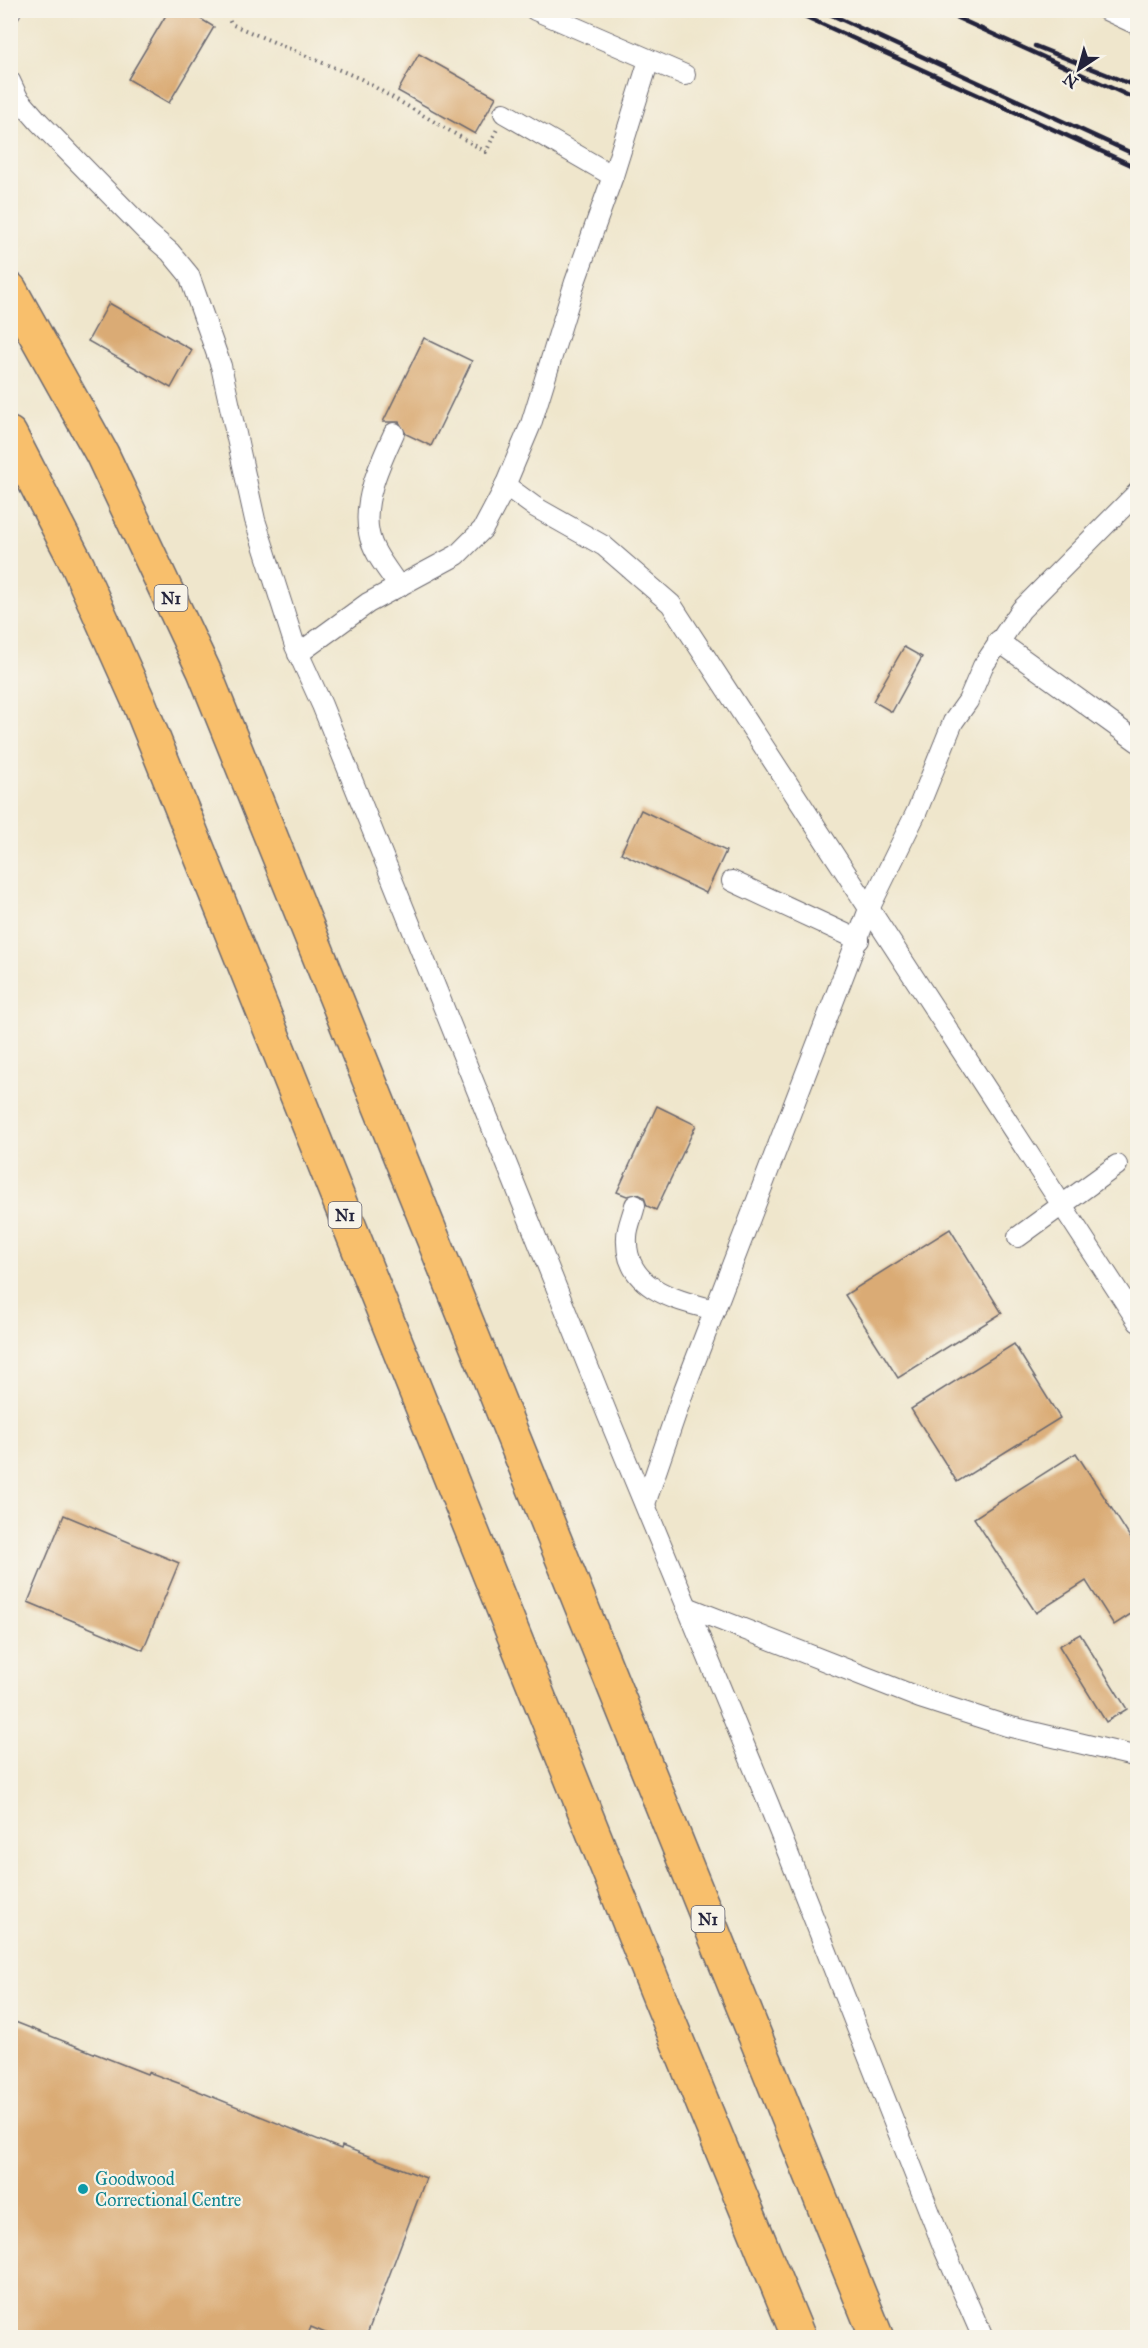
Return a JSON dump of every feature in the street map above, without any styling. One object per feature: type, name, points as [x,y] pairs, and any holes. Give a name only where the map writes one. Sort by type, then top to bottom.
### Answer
[{"type":"highway","name":"N1","points":[[10,289],[110,471],[204,671],[877,2337]]},
{"type":"highway","name":"N1","points":[[10,434],[78,566],[138,700],[662,2004],[799,2337]]},
{"type":"highway","points":[[662,2004],[783,2337]]},
{"type":"highway","points":[[780,2099],[895,2337]]},
{"type":"street","points":[[535,10],[685,75]]},
{"type":"street","points":[[1106,10],[1137,25]]},
{"type":"street","points":[[298,654],[368,603],[457,555],[483,530],[531,424],[575,282],[613,176],[650,60]]},
{"type":"street","points":[[10,81],[18,98],[39,122],[147,232],[170,252],[189,275],[221,366],[255,520],[298,654],[322,705],[843,1989],[945,2251],[983,2337]]},
{"type":"street","points":[[504,113],[613,176]]},
{"type":"street","points":[[394,433],[380,465],[370,502],[369,533],[380,558],[399,587]]},
{"type":"street","points":[[505,485],[535,507],[604,546],[671,604],[1063,1204],[1137,1322]]},
{"type":"street","points":[[645,1504],[684,1389],[859,940],[869,909],[917,811],[953,722],[968,701],[983,666],[998,641],[1039,590],[1137,492]]},
{"type":"street","points":[[998,641],[1137,742]]},
{"type":"street","points":[[732,881],[859,940]]},
{"type":"street","points":[[1018,1237],[1117,1165]]},
{"type":"street","points":[[635,1205],[627,1236],[629,1256],[636,1274],[653,1290],[715,1310]]},
{"type":"street","points":[[687,1607],[920,1698],[1007,1726],[1137,1757]]},
{"type":"path","points":[[225,10],[231,24],[361,79],[486,152],[504,113]]},
{"type":"building","points":[[169,10],[186,10],[214,27],[169,103],[128,79]]},
{"type":"building","points":[[419,54],[496,97],[475,134],[398,91]]},
{"type":"building","points":[[109,303],[192,350],[171,388],[88,341]]},
{"type":"building","points":[[424,338],[472,361],[431,446],[406,434],[399,422],[383,422]]},
{"type":"building","points":[[904,647],[922,657],[892,712],[873,701]]},
{"type":"building","points":[[641,810],[726,851],[706,893],[621,853]]},
{"type":"building","points":[[657,1106],[696,1125],[656,1210],[647,1206],[644,1197],[638,1194],[627,1196],[617,1192]]},
{"type":"building","points":[[950,1229],[1002,1313],[898,1378],[845,1295]]},
{"type":"building","points":[[1014,1344],[1060,1418],[957,1482],[911,1409]]},
{"type":"building","points":[[1076,1453],[1137,1548],[1137,1610],[1114,1625],[1086,1581],[1036,1613],[974,1518]]},
{"type":"building","points":[[64,1515],[179,1563],[143,1650],[28,1602]]},
{"type":"building","points":[[1080,1634],[1127,1709],[1106,1722],[1059,1646]]},
{"type":"building","points":[[10,2020],[147,2074],[148,2072],[181,2084],[341,2149],[342,2146],[426,2178],[366,2337],[335,2337],[311,2327],[307,2337],[10,2337]]},
{"type":"railway","points":[[791,10],[1138,168]]},
{"type":"railway","points":[[821,10],[1138,156]]},
{"type":"railway","points":[[940,10],[1138,100]]},
{"type":"railway","points":[[1035,46],[1138,87]]},
{"type":"place","name":"Goodwood Correctional Centre","points":[[83,2189]]}]
